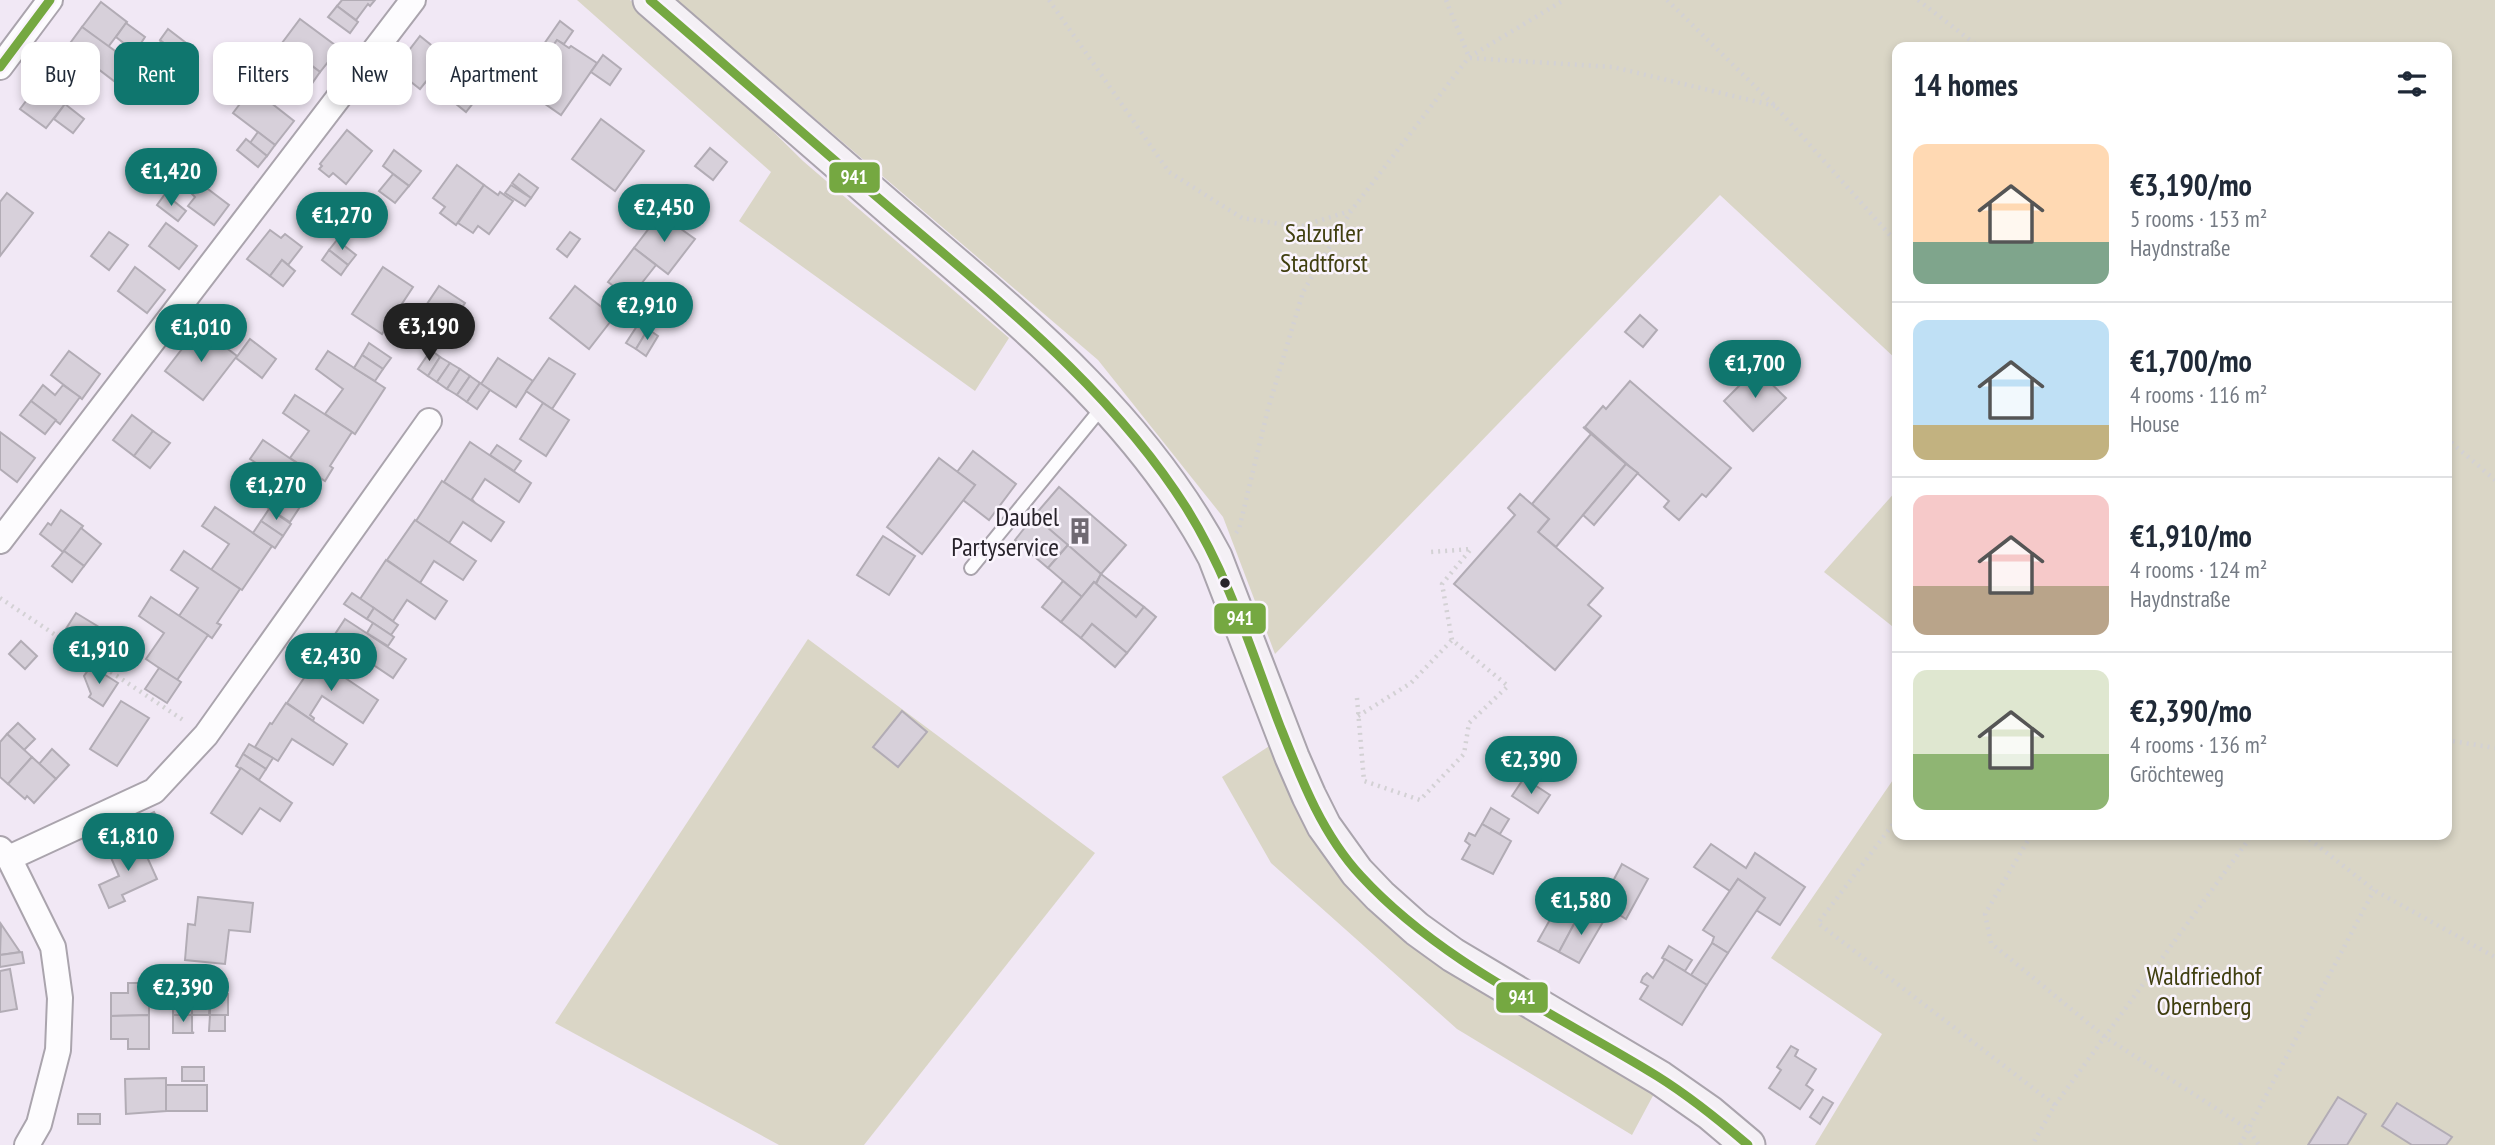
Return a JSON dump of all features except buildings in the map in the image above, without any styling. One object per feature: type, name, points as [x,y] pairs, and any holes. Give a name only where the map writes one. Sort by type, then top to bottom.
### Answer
[{"type":"street","points":[[0,67],[50,0]]},
{"type":"street","points":[[0,541],[413,0]]},
{"type":"street","points":[[650,0],[982,287],[1082,379],[1163,474],[1199,526],[1215,557],[1292,757],[1324,826],[1357,872],[1380,896],[1417,929],[1453,955],[1660,1078],[1710,1113],[1748,1145]]},
{"type":"street","points":[[27,1145],[39,1124],[58,1050],[60,998],[53,947],[4,853],[154,791],[206,735],[429,421]]},
{"type":"lane","points":[[971,568],[1105,405]]},
{"type":"path","points":[[1049,0],[1169,172],[1242,218],[1298,227],[1351,211]]},
{"type":"path","points":[[1446,0],[1469,57]]},
{"type":"path","points":[[1215,557],[1239,529],[1268,409],[1303,292],[1351,211],[1469,57],[1564,0]]},
{"type":"path","points":[[1667,0],[1776,107],[1892,237]]},
{"type":"path","points":[[1918,0],[1973,42]]},
{"type":"path","points":[[1469,57],[1613,68],[1776,107]]},
{"type":"path","points":[[2452,443],[2495,480]]},
{"type":"path","points":[[1357,698],[1364,780],[1420,800],[1464,754],[1469,723],[1508,686],[1452,640],[1442,584],[1471,549],[1430,552]]},
{"type":"path","points":[[0,598],[206,735]]},
{"type":"path","points":[[1358,716],[1411,683],[1452,640]]},
{"type":"path","points":[[2452,741],[2495,748]]},
{"type":"path","points":[[1892,826],[1818,923],[2055,1105]]},
{"type":"path","points":[[2028,840],[1985,914],[1990,943],[2105,1037],[2248,1129],[2259,1145]]},
{"type":"path","points":[[2032,1145],[2055,1105],[2248,840]]},
{"type":"path","points":[[2310,840],[2374,890],[2495,957]]},
{"type":"path","points":[[2240,1145],[2374,890]]},
{"type":"green space","points":[[577,0],[630,0],[703,62],[803,161],[1009,338],[975,391],[739,221],[771,172]]},
{"type":"green space","name":"Salzufler Stadtforst","points":[[676,0],[2495,0],[2495,1145],[1815,1145],[1882,1034],[1771,958],[1892,781],[1892,840],[2452,840],[2452,42],[1892,42],[1892,355],[1720,195],[1275,654],[1223,517],[1098,360]]},
{"type":"green space","points":[[1892,496],[1892,626],[1824,572]]},
{"type":"green space","points":[[808,639],[1095,853],[864,1145],[779,1145],[555,1023]]},
{"type":"green space","points":[[1277,741],[1315,837],[1656,1090],[1632,1135],[1457,1029],[1271,863],[1222,777]]},
{"type":"transit line","name":"941","points":[[0,67],[50,0]]},
{"type":"transit line","name":"941","points":[[650,0],[1019,319],[1127,427],[1158,467],[1202,535],[1239,615],[1305,786],[1335,842],[1361,876],[1427,936],[1464,962],[1669,1084],[1748,1145]]},
{"type":"place","name":"Daubel Partyservice","points":[[1080,531]]},
{"type":"park label","name":"Waldfriedhof Obernberg","points":[[2204,990]]}]
